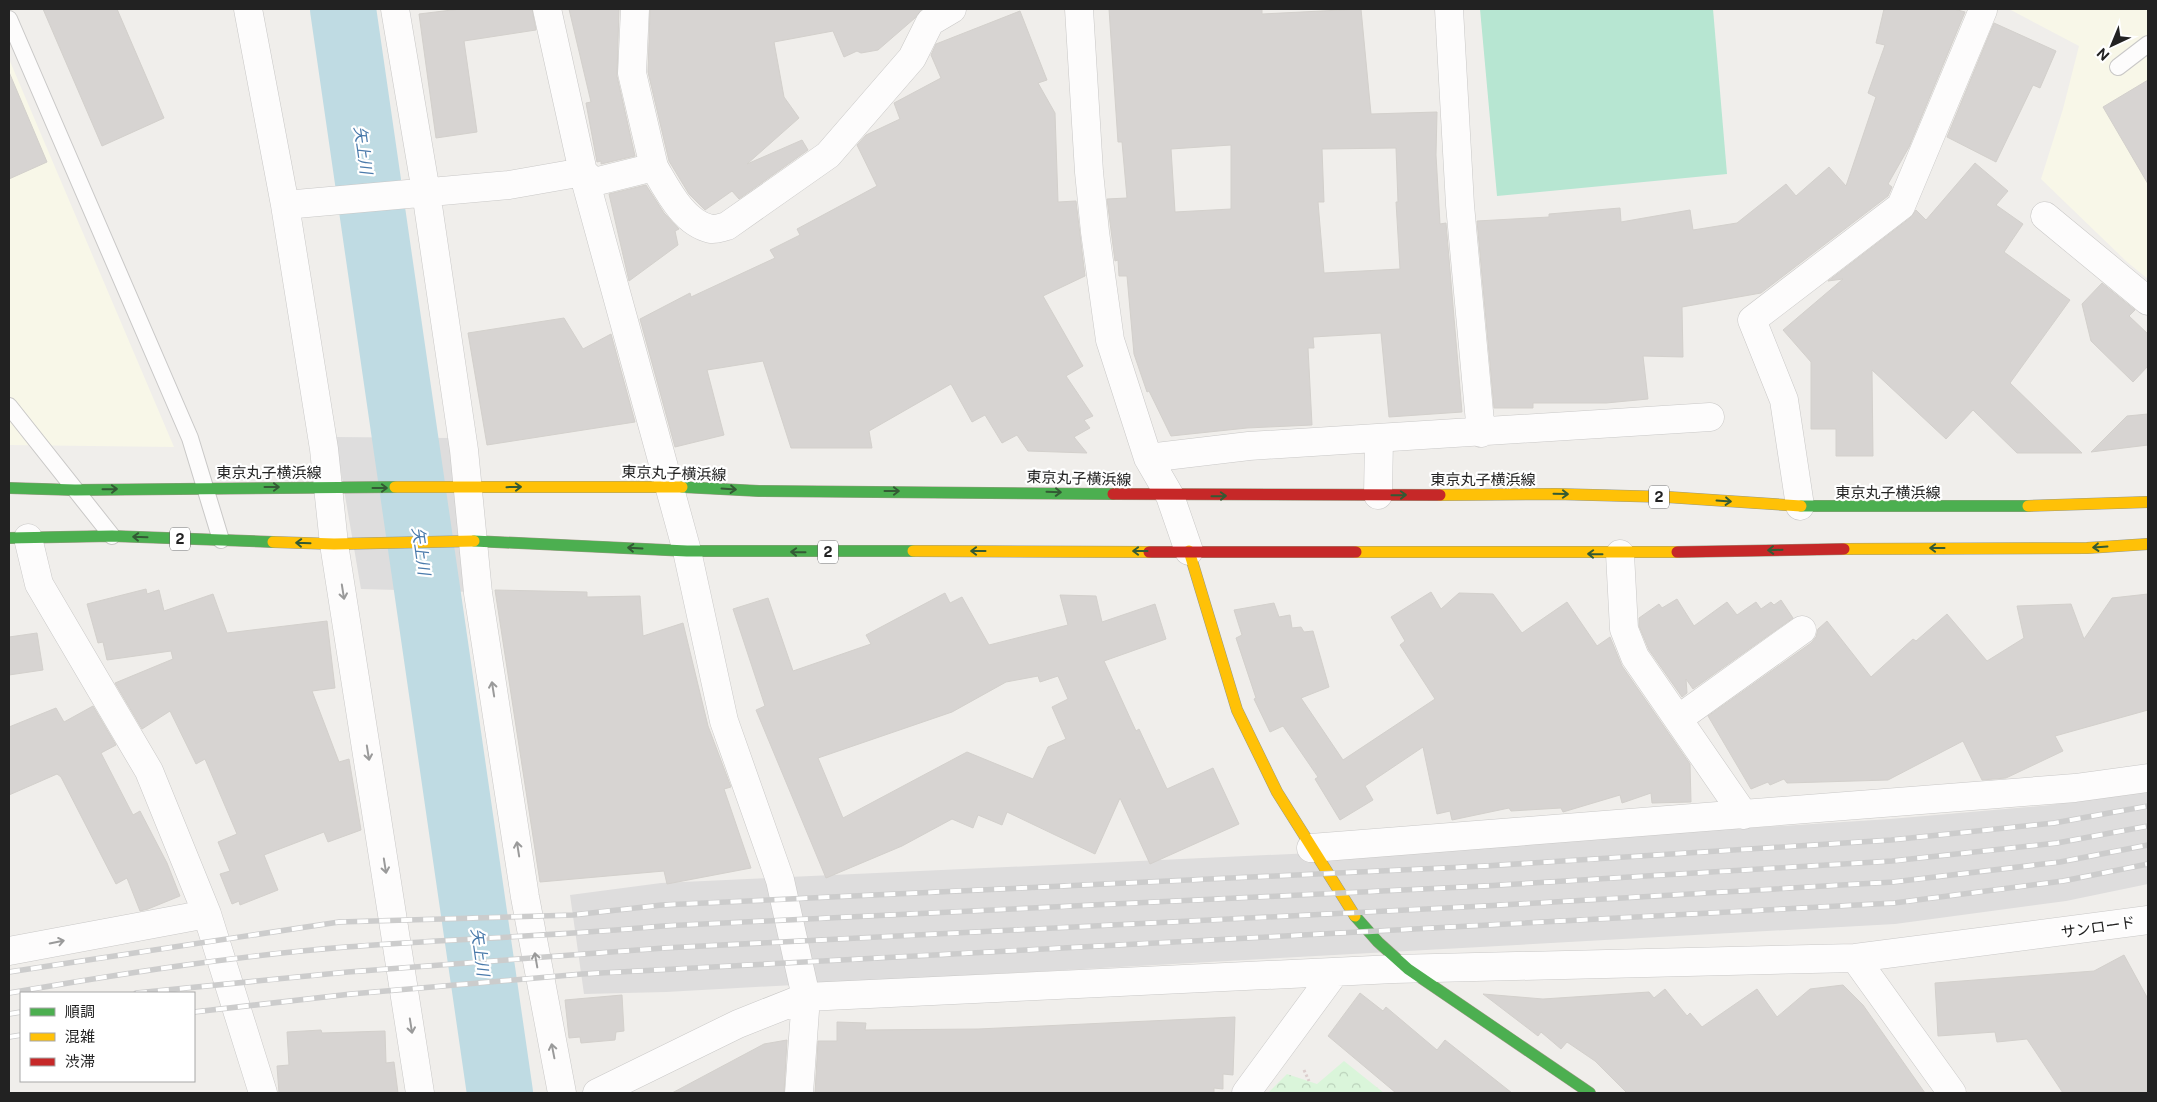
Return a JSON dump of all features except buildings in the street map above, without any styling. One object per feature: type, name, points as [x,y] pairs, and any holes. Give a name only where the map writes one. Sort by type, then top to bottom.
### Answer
[{"type":"main road","name":"東京丸子横浜線","points":[[9,488],[75,490],[205,487],[670,486],[759,491],[1044,492],[1170,496],[1478,494],[1630,496],[1800,506],[2051,506],[2148,502]]},
{"type":"main road","name":"2","points":[[18,538],[112,536],[343,543],[471,541],[687,551],[1189,551],[1620,554],[1800,549],[2087,548],[2148,544]]},
{"type":"main road","points":[[1189,551],[1237,710],[1277,792],[1354,914],[1378,942],[1408,969],[1590,1093]]},
{"type":"street","points":[[248,9],[285,205],[330,488],[343,543],[420,1093]]},
{"type":"street","points":[[394,9],[426,192],[467,487],[471,541],[478,593],[525,898],[562,1093]]},
{"type":"street","points":[[547,9],[582,172],[687,551],[724,721],[780,880],[806,997],[799,1093]]},
{"type":"street","points":[[635,9],[632,73],[654,166],[670,195],[693,220],[712,229],[727,226],[828,155],[912,58],[930,22],[952,9]]},
{"type":"street","points":[[1079,9],[1090,181],[1110,340],[1148,458],[1170,496],[1189,551]]},
{"type":"street","points":[[1449,9],[1460,205],[1481,433]]},
{"type":"street","points":[[1800,506],[1784,400],[1752,320],[1902,206],[1983,10]]},
{"type":"street","points":[[285,205],[508,184],[582,172],[594,182],[654,166]]},
{"type":"street","points":[[2045,216],[2148,301]]},
{"type":"street","points":[[1148,458],[1249,446],[1481,433],[1710,417]]},
{"type":"street","points":[[1378,495],[1379,439]]},
{"type":"street","points":[[18,538],[39,584],[149,771],[207,914],[263,1093]]},
{"type":"street","points":[[1620,554],[1624,629],[1635,657],[1744,815]]},
{"type":"street","points":[[1678,718],[1802,630]]},
{"type":"street","points":[[1311,848],[2075,788],[2148,778]]},
{"type":"street","points":[[9,951],[207,914]]},
{"type":"street","name":"サンロード","points":[[597,1093],[738,1024],[806,997],[1408,969],[1855,958],[2148,920]]},
{"type":"street","points":[[1855,958],[1952,1093]]},
{"type":"street","points":[[1246,1093],[1334,972]]},
{"type":"lane","points":[[9,19],[190,438],[220,540]]},
{"type":"lane","points":[[2118,67],[2148,44]]},
{"type":"lane","points":[[9,406],[112,536]]},
{"type":"shaded area","points":[[2009,9],[2148,9],[2148,279],[2127,262],[2041,179],[2063,109],[2079,46]]},
{"type":"shaded area","points":[[9,59],[174,447],[9,445]]},
{"type":"green space","points":[[1480,9],[1713,9],[1727,174],[1497,196]]},
{"type":"green space","points":[[1344,1061],[1384,1093],[1268,1093],[1287,1074],[1317,1084]]},
{"type":"pier","points":[[335,437],[449,438],[473,592],[361,589]]},
{"type":"pier","points":[[2148,787],[2148,884],[2066,901],[1895,924],[666,992],[584,994],[570,895],[661,883],[1485,845],[1890,819],[2051,805]]},
{"type":"waterway","name":"矢上川","points":[[343,9],[500,1093]]},
{"type":"railway","points":[[9,972],[339,922],[573,915],[662,905],[1485,866],[1891,840],[2054,823],[2148,806]]},
{"type":"railway","points":[[9,993],[177,966],[261,955],[346,947],[663,926],[1484,886],[1892,861],[2057,843],[2148,826]]},
{"type":"railway","points":[[146,992],[348,972],[664,948],[1484,906],[1893,882],[2060,862],[2148,845]]},
{"type":"railway","points":[[195,1012],[351,994],[582,974],[1894,903],[2063,881],[2148,864]]},
{"type":"railway","points":[[9,1014],[20,1012]]},
{"type":"railway","points":[[9,1037],[20,1035]]},
{"type":"traffic: fast","points":[[9,488],[75,490],[395,487]]},
{"type":"traffic: fast","points":[[682,487],[759,491],[1113,494]]},
{"type":"traffic: fast","points":[[1801,506],[2028,506]]},
{"type":"traffic: fast","points":[[9,538],[112,536],[273,542]]},
{"type":"traffic: fast","points":[[474,541],[687,551],[913,551]]},
{"type":"traffic: fast","points":[[1355,916],[1378,942],[1408,969],[1590,1093]]},
{"type":"traffic: slow","points":[[395,487],[682,487]]},
{"type":"traffic: slow","points":[[1440,495],[1556,494],[1667,497],[1801,506]]},
{"type":"traffic: slow","points":[[2028,506],[2148,502]]},
{"type":"traffic: slow","points":[[273,542],[334,544],[474,541]]},
{"type":"traffic: slow","points":[[1844,549],[2087,548],[2148,544]]},
{"type":"traffic: slow","points":[[913,551],[1149,552]]},
{"type":"traffic: slow","points":[[1189,551],[1237,710],[1277,792],[1355,916]]},
{"type":"traffic: slow","points":[[1356,552],[1677,552]]},
{"type":"traffic: jam","points":[[1113,494],[1440,495]]},
{"type":"traffic: jam","points":[[1677,552],[1844,549]]},
{"type":"traffic: jam","points":[[1149,552],[1356,552]]}]
